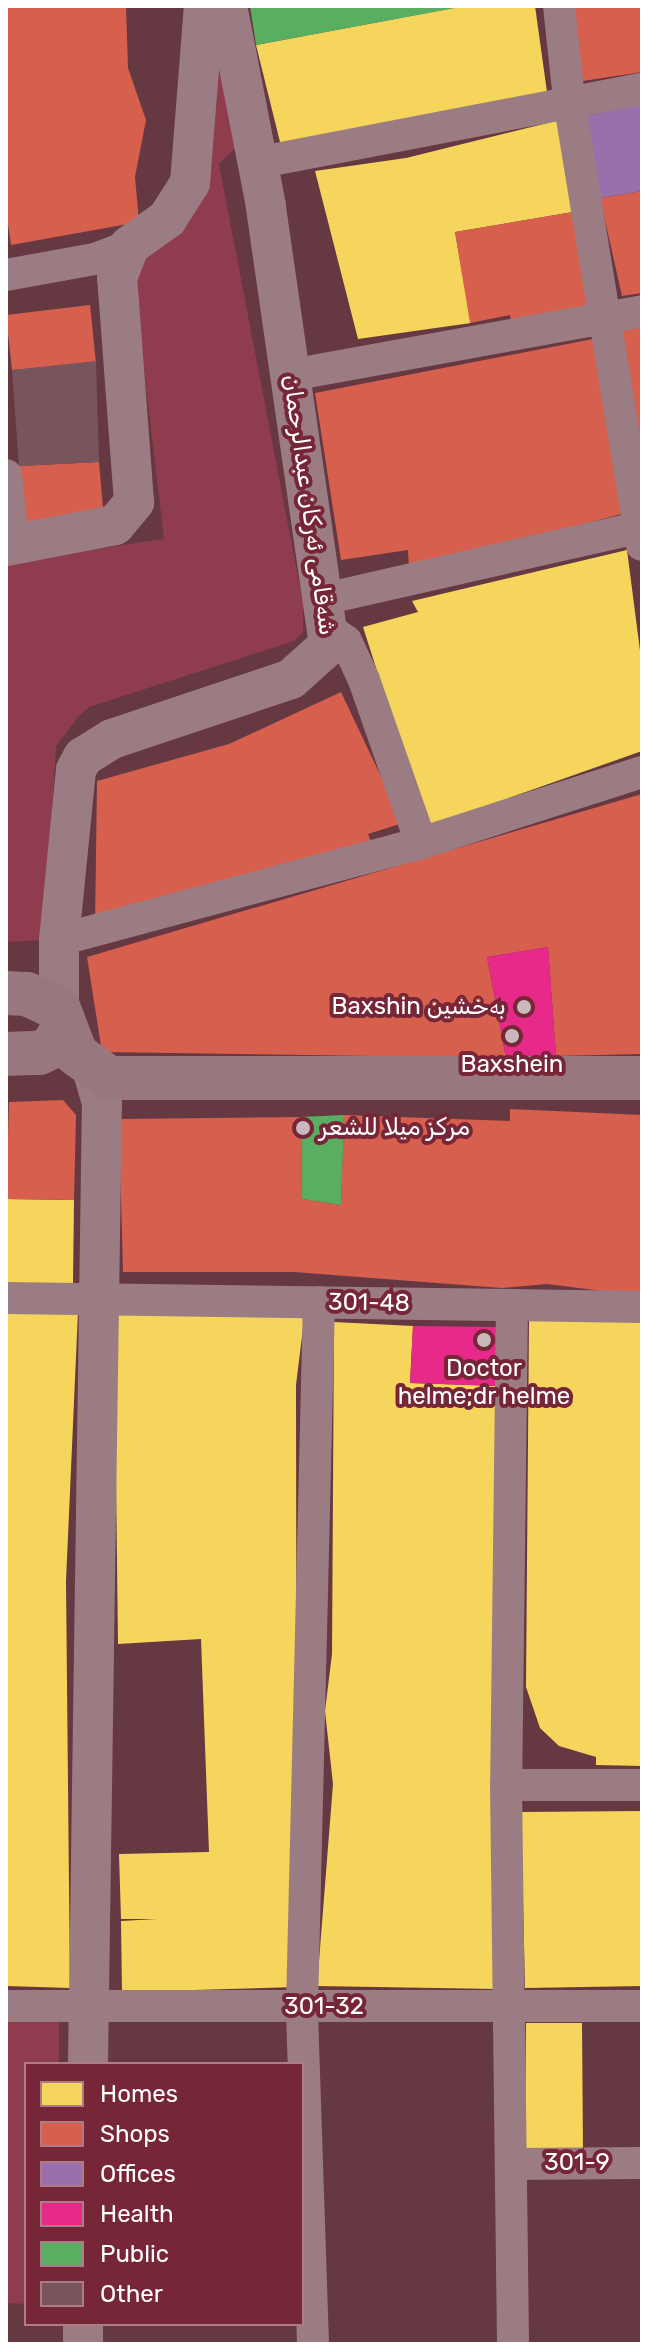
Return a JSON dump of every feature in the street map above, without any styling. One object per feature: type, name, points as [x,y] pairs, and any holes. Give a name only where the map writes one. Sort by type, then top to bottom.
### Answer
[{"type":"main road","points":[[6,993],[27,994],[62,1018],[76,1054],[92,1069],[109,1078],[173,1081],[642,1078]]},
{"type":"main road","points":[[6,1054],[39,1053],[52,1047],[62,1018]]},
{"type":"street","name":"شەقامی ئەرکان عبدالرحمان","points":[[59,940],[76,770],[83,757],[112,739],[291,679],[329,645],[291,375],[256,163],[221,29],[204,6]]},
{"type":"street","points":[[421,843],[364,680],[346,641],[327,614],[641,533],[608,317],[569,100],[559,6]]},
{"type":"street","name":"شەقامی ئەرکان عبدالرحمان","points":[[129,246],[167,219],[190,183],[221,29]]},
{"type":"street","points":[[256,163],[569,100],[642,89]]},
{"type":"street","points":[[6,275],[95,259],[129,246]]},
{"type":"street","points":[[6,475],[13,545],[115,525],[134,502],[117,278],[129,246]]},
{"type":"street","points":[[291,375],[642,311]]},
{"type":"street","points":[[6,975],[30,975],[59,940],[421,843],[642,772]]},
{"type":"street","points":[[59,940],[62,1018]]},
{"type":"street","points":[[88,2062],[96,1300],[102,1103],[92,1069]]},
{"type":"street","name":"301-48","points":[[6,1298],[642,1307]]},
{"type":"street","points":[[304,2062],[302,2007],[319,1302]]},
{"type":"street","points":[[512,1305],[506,1785],[513,2344]]},
{"type":"street","points":[[506,1785],[642,1785]]},
{"type":"street","name":"301-32","points":[[6,2006],[642,2006]]},
{"type":"street","points":[[304,2068],[313,2344]]},
{"type":"street","name":"301-9","points":[[512,2164],[642,2163]]},
{"type":"shaded area","points":[[218,58],[240,144],[219,164],[303,603],[303,632],[294,641],[89,707],[79,716],[56,746],[44,940],[6,942],[6,562],[164,539],[133,277],[155,240]]},
{"type":"shaded area","points":[[6,2000],[59,2001],[59,2062],[24,2062],[24,2304],[6,2303]]},
{"type":"building: Homes","points":[[464,6],[535,6],[547,92],[281,146],[256,45]]},
{"type":"building: Homes","points":[[560,120],[573,212],[455,232],[471,323],[358,339],[315,171],[406,158]]},
{"type":"building: Homes","points":[[627,550],[642,666],[642,751],[427,827],[363,627],[418,612],[412,601]]},
{"type":"building: Homes","points":[[6,1199],[74,1200],[73,1283],[6,1285]]},
{"type":"building: Homes","points":[[293,1309],[304,1320],[296,1385],[297,1987],[122,1992],[121,1921],[157,1919],[121,1919],[119,1854],[209,1852],[201,1639],[118,1644],[114,1311]]},
{"type":"building: Homes","points":[[6,1312],[78,1312],[66,1581],[70,1988],[6,1986]]},
{"type":"building: Homes","points":[[529,1321],[642,1321],[642,1766],[596,1765],[596,1757],[559,1746],[540,1728],[526,1687]]},
{"type":"building: Homes","points":[[334,1322],[413,1326],[410,1383],[498,1386],[496,1989],[317,1986],[333,1784],[325,1711],[332,1654]]},
{"type":"building: Homes","points":[[642,1811],[642,1986],[525,1988],[521,1812]]},
{"type":"building: Homes","points":[[526,2023],[582,2023],[583,2151],[525,2151]]},
{"type":"building: Shops","points":[[6,6],[126,6],[128,68],[146,120],[135,177],[139,222],[11,245],[6,210]]},
{"type":"building: Shops","points":[[570,6],[642,6],[642,72],[583,81]]},
{"type":"building: Shops","points":[[642,191],[642,293],[622,296],[600,198]]},
{"type":"building: Shops","points":[[573,212],[592,299],[583,310],[512,324],[510,315],[470,323],[455,232]]},
{"type":"building: Shops","points":[[90,305],[96,363],[12,370],[6,315]]},
{"type":"building: Shops","points":[[642,326],[642,480],[622,331]]},
{"type":"building: Shops","points":[[593,339],[622,514],[409,569],[408,550],[341,560],[315,393]]},
{"type":"building: Shops","points":[[99,462],[103,508],[24,524],[19,466]]},
{"type":"building: Shops","points":[[341,692],[403,823],[368,834],[373,846],[95,925],[97,781],[229,744]]},
{"type":"building: Shops","points":[[642,794],[642,1054],[556,1056],[548,947],[487,957],[506,1058],[102,1052],[87,957]]},
{"type":"building: Shops","points":[[63,1100],[76,1115],[74,1200],[6,1199],[9,1102]]},
{"type":"building: Shops","points":[[510,1109],[642,1115],[642,1296],[547,1284],[502,1288],[294,1272],[123,1272],[119,1119],[301,1117],[302,1199],[341,1205],[344,1115],[510,1121]]},
{"type":"building: Offices","points":[[642,104],[642,191],[600,198],[585,116]]},
{"type":"building: Health","name":"Baxshin بەخشین","points":[[548,947],[556,1056],[506,1058],[487,957]]},
{"type":"building: Health","points":[[413,1326],[497,1327],[498,1386],[410,1383]]},
{"type":"building: Public","points":[[250,6],[454,6],[455,8],[256,45]]},
{"type":"building: Public","points":[[344,1115],[341,1205],[302,1199],[301,1117]]},
{"type":"building: Other","points":[[96,361],[99,462],[19,466],[12,370]]},
{"type":"place","name":"Baxshin بەخشین","points":[[524,1007]]},
{"type":"place","name":"Baxshein","points":[[512,1036]]},
{"type":"place","name":"مركز ميلا للشعر","points":[[303,1128]]},
{"type":"place","name":"Doctor helme;dr helme","points":[[484,1340]]}]
